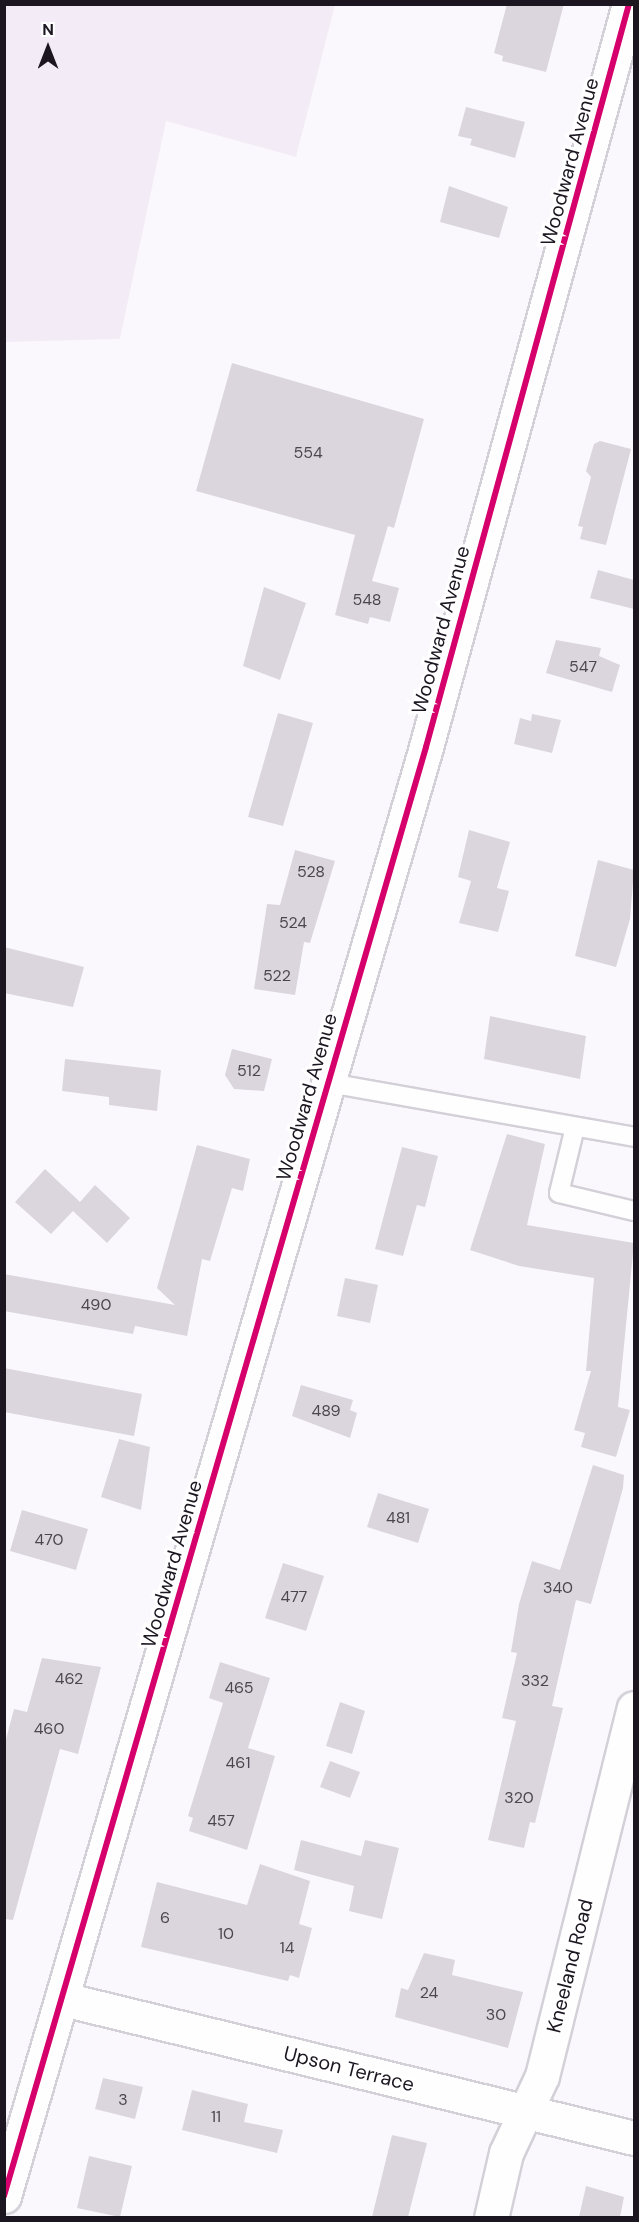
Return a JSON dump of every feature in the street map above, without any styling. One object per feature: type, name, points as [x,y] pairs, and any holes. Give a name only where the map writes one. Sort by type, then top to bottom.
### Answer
[{"type":"street","name":"Woodward Avenue","points":[[4,2196],[329,1083],[629,4]]},
{"type":"street","name":"Kneeland Road","points":[[491,2217],[522,2111],[542,2076],[634,1708]]},
{"type":"street","name":"Upson Terrace","points":[[63,1999],[634,2139]]},
{"type":"lane","points":[[329,1083],[634,1137]]},
{"type":"lane","points":[[575,1127],[559,1193],[634,1211]]},
{"type":"shaded area","points":[[4,5],[335,5],[296,157],[166,121],[120,339],[5,342]]},
{"type":"building","points":[[507,4],[564,4],[546,72],[502,61],[503,56],[494,53]]},
{"type":"building","points":[[466,107],[525,122],[515,158],[470,145],[472,139],[458,136]]},
{"type":"building","points":[[449,186],[508,207],[499,238],[440,222]]},
{"type":"building","points":[[232,363],[424,419],[394,528],[388,526],[372,581],[399,588],[390,622],[370,617],[368,624],[335,615],[355,535],[196,491]]},
{"type":"building","points":[[600,441],[631,449],[606,545],[580,539],[583,527],[578,526],[591,477],[586,471],[594,444]]},
{"type":"building","points":[[598,570],[634,580],[634,609],[590,598]]},
{"type":"building","points":[[264,587],[306,603],[280,680],[243,666]]},
{"type":"building","points":[[556,640],[601,648],[599,656],[620,665],[612,692],[546,673]]},
{"type":"building","points":[[278,713],[313,723],[283,826],[248,817]]},
{"type":"building","points":[[532,714],[561,720],[552,753],[514,744],[520,718],[531,721]]},
{"type":"building","points":[[469,830],[510,842],[497,888],[509,891],[498,932],[459,923],[471,881],[458,877]]},
{"type":"building","points":[[295,850],[335,861],[310,943],[304,942],[295,995],[254,989],[267,904],[280,905]]},
{"type":"building","points":[[598,860],[634,870],[630,919],[616,967],[575,956]]},
{"type":"building","points":[[4,947],[84,967],[73,1007],[4,993]]},
{"type":"building","points":[[490,1016],[586,1036],[580,1079],[484,1059]]},
{"type":"building","points":[[232,1049],[272,1059],[264,1091],[234,1089],[225,1075]]},
{"type":"building","points":[[65,1059],[161,1070],[157,1111],[109,1105],[109,1097],[62,1091]]},
{"type":"building","points":[[507,1134],[545,1144],[527,1225],[634,1243],[618,1407],[630,1410],[616,1457],[581,1447],[585,1433],[574,1430],[591,1371],[586,1371],[594,1278],[519,1266],[470,1250]]},
{"type":"building","points":[[197,1145],[250,1159],[243,1191],[232,1188],[210,1261],[202,1259],[187,1336],[135,1326],[133,1334],[4,1311],[4,1274],[175,1305],[157,1288]]},
{"type":"building","points":[[402,1147],[438,1156],[425,1207],[417,1205],[403,1256],[375,1249]]},
{"type":"building","points":[[45,1169],[80,1202],[95,1185],[130,1218],[107,1243],[73,1211],[51,1234],[15,1202]]},
{"type":"building","points":[[345,1278],[378,1285],[370,1323],[337,1316]]},
{"type":"building","points":[[4,1368],[142,1394],[134,1436],[4,1412]]},
{"type":"building","points":[[301,1385],[353,1400],[350,1410],[357,1413],[350,1438],[292,1416]]},
{"type":"building","points":[[119,1439],[150,1447],[141,1510],[101,1497]]},
{"type":"building","points":[[593,1465],[624,1475],[623,1488],[591,1604],[576,1600],[552,1706],[563,1708],[535,1823],[530,1822],[524,1848],[488,1840],[516,1721],[502,1718],[517,1653],[511,1652],[519,1604],[532,1561],[560,1570]]},
{"type":"building","points":[[378,1493],[429,1509],[418,1543],[367,1527]]},
{"type":"building","points":[[22,1510],[88,1529],[76,1570],[10,1551]]},
{"type":"building","points":[[283,1563],[324,1576],[306,1631],[265,1618]]},
{"type":"building","points":[[42,1658],[101,1667],[78,1754],[60,1749],[13,1920],[4,1919],[4,1747],[14,1709],[27,1712]]},
{"type":"building","points":[[220,1662],[270,1678],[248,1748],[275,1756],[247,1850],[189,1831],[193,1818],[188,1816],[223,1703],[209,1698]]},
{"type":"building","points":[[340,1702],[365,1711],[352,1754],[326,1746]]},
{"type":"building","points":[[330,1761],[360,1772],[350,1798],[320,1787]]},
{"type":"building","points":[[301,1840],[361,1856],[365,1840],[399,1848],[382,1919],[349,1911],[354,1886],[294,1870]]},
{"type":"building","points":[[260,1864],[310,1881],[299,1924],[312,1928],[299,1978],[290,1975],[288,1981],[141,1947],[157,1882],[247,1905]]},
{"type":"building","points":[[424,1953],[455,1960],[452,1975],[523,1992],[508,2048],[395,2017],[401,1988],[408,1990]]},
{"type":"building","points":[[103,2078],[143,2087],[135,2119],[95,2109]]},
{"type":"building","points":[[192,2090],[248,2104],[244,2122],[283,2130],[277,2153],[182,2130]]},
{"type":"building","points":[[392,2135],[427,2143],[408,2217],[372,2217]]},
{"type":"building","points":[[89,2156],[132,2166],[120,2217],[77,2208]]},
{"type":"building","points":[[586,2186],[624,2197],[620,2217],[579,2217]]},
{"type":"cycle path","points":[[4,2196],[426,747],[629,4]]}]
